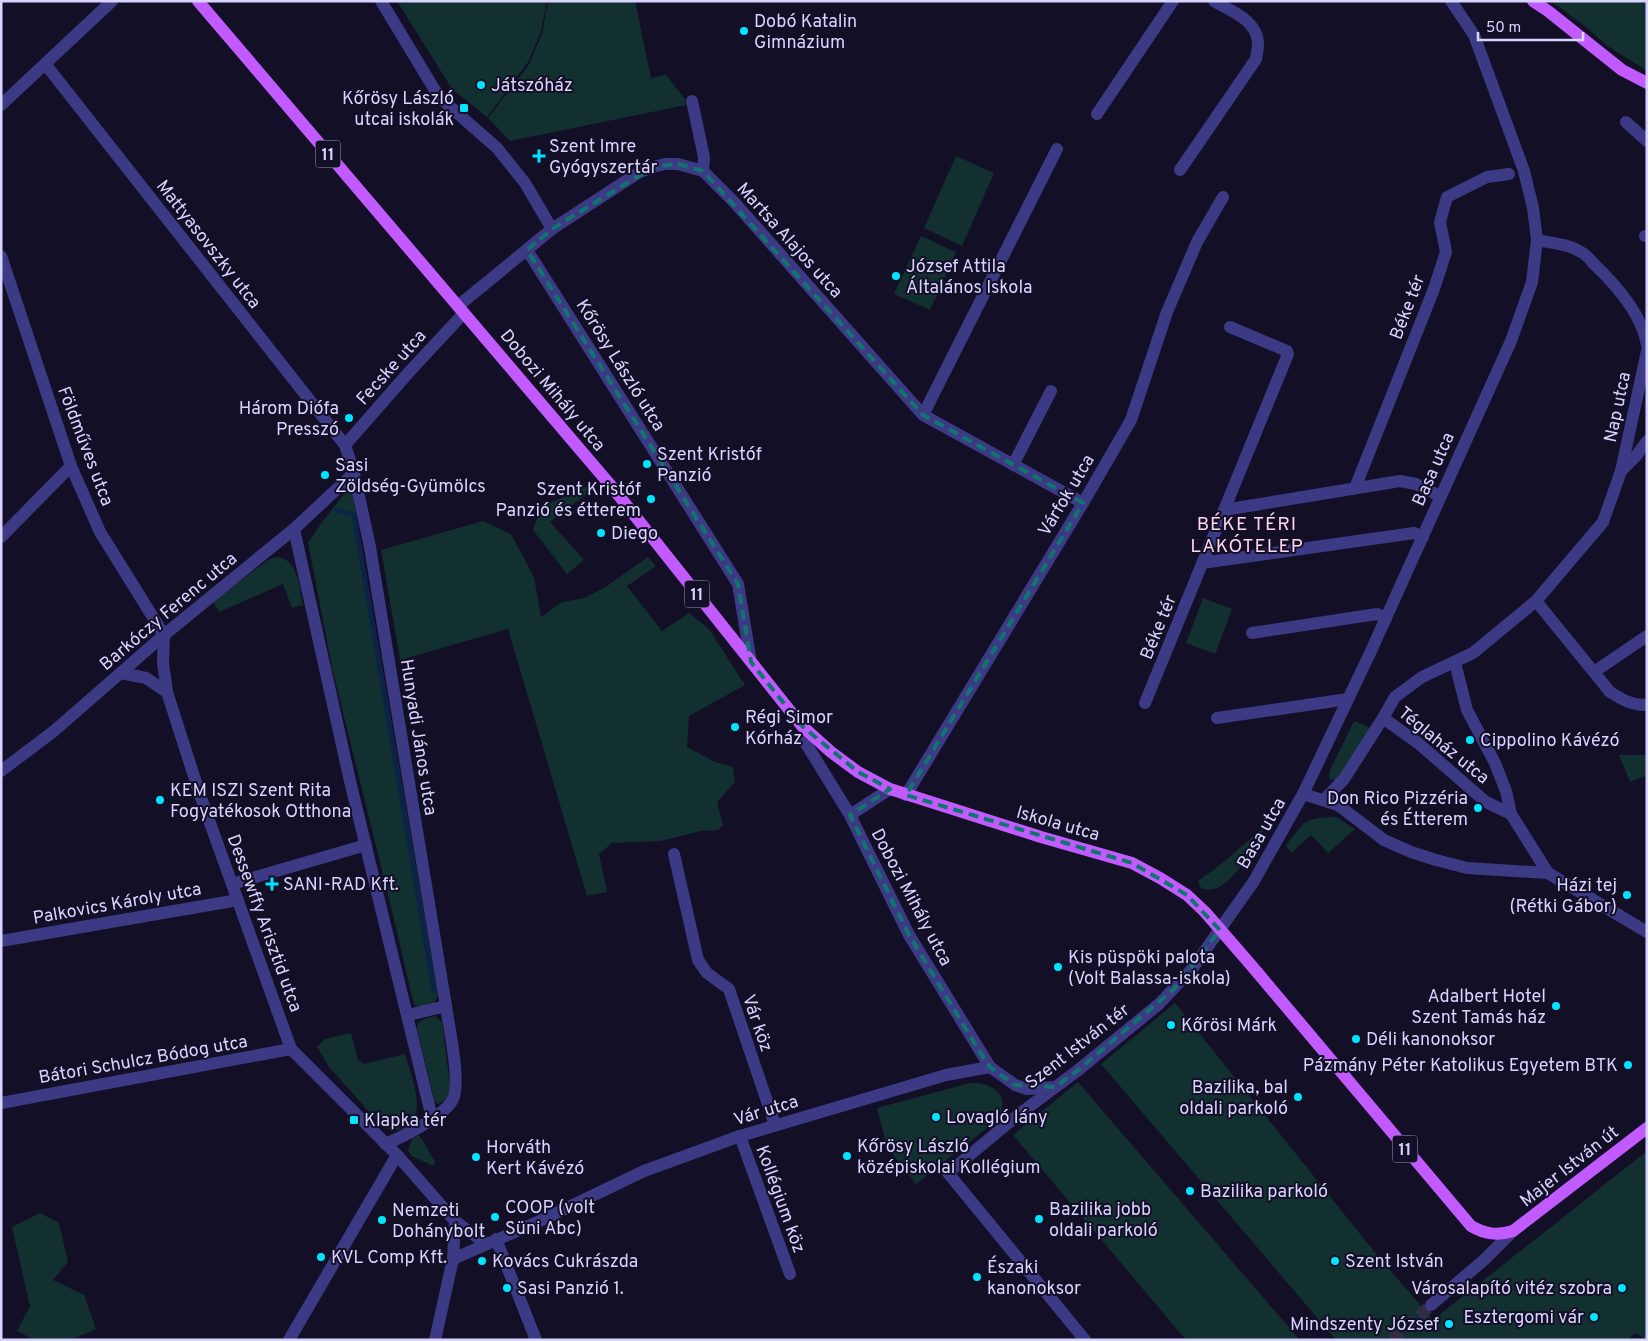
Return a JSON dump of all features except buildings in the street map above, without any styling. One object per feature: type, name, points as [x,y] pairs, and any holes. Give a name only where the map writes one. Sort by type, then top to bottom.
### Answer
[{"type":"main road","name":"Dobozi Mihály utca","points":[[198,1],[637,518],[802,726],[858,772],[890,789]]},
{"type":"main road","points":[[1533,1],[1555,16],[1622,70],[1647,83]]},
{"type":"main road","name":"Iskola utca","points":[[890,789],[1041,837],[1132,863],[1187,895],[1220,930]]},
{"type":"main road","name":"11","points":[[1220,930],[1470,1226],[1488,1234],[1505,1234],[1514,1231]]},
{"type":"main road","name":"Majer István út","points":[[1514,1231],[1647,1128]]},
{"type":"street","points":[[1,105],[46,65],[112,1]]},
{"type":"street","points":[[381,1],[439,97],[497,148],[524,183],[552,229]]},
{"type":"street","points":[[1097,114],[1173,1]]},
{"type":"street","points":[[1180,170],[1256,59],[1258,42],[1254,30],[1243,18],[1214,1]]},
{"type":"street","name":"Basa utca","points":[[1220,930],[1254,880],[1303,794],[1386,618],[1511,341],[1532,282],[1537,240],[1533,208],[1524,171],[1474,36],[1452,2]]},
{"type":"street","name":"Mattyasovszky utca","points":[[46,65],[345,445]]},
{"type":"street","points":[[692,101],[704,157],[703,171]]},
{"type":"street","points":[[1626,122],[1647,141]]},
{"type":"street","points":[[923,415],[1057,149]]},
{"type":"street","name":"Martsa Alajos utca","points":[[461,310],[552,229],[638,174],[665,164],[678,164],[703,171],[734,202],[923,415],[1083,503]]},
{"type":"street","name":"Béke tér","points":[[1355,488],[1434,288],[1446,252],[1440,222],[1447,197],[1486,177],[1508,174]]},
{"type":"street","name":"Várfok utca","points":[[906,795],[1083,503],[1131,420],[1167,312],[1197,242],[1222,197]]},
{"type":"street","points":[[1537,240],[1563,244],[1582,252],[1621,294],[1637,318],[1647,345]]},
{"type":"street","name":"Kőrösy László utca","points":[[527,250],[738,584],[751,662]]},
{"type":"street","name":"Földműves utca","points":[[1,256],[71,466],[100,532],[164,635]]},
{"type":"street","name":"Fecske utca","points":[[345,445],[461,310]]},
{"type":"street","name":"Béke tér","points":[[1145,703],[1288,354],[1230,327]]},
{"type":"street","name":"Nap utca","points":[[1536,601],[1603,522],[1621,471],[1647,351]]},
{"type":"street","points":[[1013,465],[1051,391]]},
{"type":"street","points":[[1621,471],[1636,456],[1647,441]]},
{"type":"street","name":"Hunyadi János utca","points":[[345,445],[354,473],[370,547],[456,1074],[453,1100],[412,1132],[385,1144]]},
{"type":"street","points":[[1,537],[71,466]]},
{"type":"street","name":"Barkóczy Ferenc utca","points":[[1,771],[54,731],[164,635],[294,529],[354,473]]},
{"type":"street","points":[[1224,510],[1400,481],[1416,484],[1440,496]]},
{"type":"street","points":[[294,529],[350,781],[432,1118]]},
{"type":"street","points":[[1202,563],[1414,533],[1423,537]]},
{"type":"street","points":[[1536,601],[1610,692],[1624,701],[1642,706],[1647,705]]},
{"type":"street","name":"Téglaház utca","points":[[1511,814],[1486,802],[1418,743],[1383,718],[1394,697],[1422,676],[1473,653],[1536,601]]},
{"type":"street","points":[[1252,633],[1377,614],[1386,618]]},
{"type":"street","name":"Dessewffy Arisztid utca","points":[[164,635],[163,662],[167,692],[200,795],[291,1049],[397,1156]]},
{"type":"street","points":[[1594,672],[1647,636]]},
{"type":"street","points":[[1455,662],[1467,710],[1495,763],[1506,791],[1511,814],[1548,873],[1647,932]]},
{"type":"street","points":[[121,673],[146,678],[167,692]]},
{"type":"street","points":[[1217,718],[1348,699]]},
{"type":"street","points":[[1324,800],[1344,779],[1383,718]]},
{"type":"street","name":"Dobozi Mihály utca","points":[[805,742],[850,815],[909,935],[990,1067]]},
{"type":"street","points":[[850,815],[890,789]]},
{"type":"street","points":[[1303,794],[1338,805],[1384,840],[1411,852],[1467,868],[1548,873]]},
{"type":"street","points":[[232,884],[366,845]]},
{"type":"street","name":"Vár köz","points":[[674,854],[698,960],[706,973],[729,990],[775,1125]]},
{"type":"street","name":"Palkovics Károly utca","points":[[1,941],[238,900]]},
{"type":"street","name":"Szent István tér","points":[[1086,1340],[948,1173],[1164,999],[1192,969],[1220,930]]},
{"type":"street","points":[[408,1016],[446,1006]]},
{"type":"street","name":"Bátori Schulcz Bódog utca","points":[[1,1103],[291,1049]]},
{"type":"street","points":[[990,1067],[1015,1085],[1027,1088],[1055,1088]]},
{"type":"street","name":"Vár utca","points":[[491,1242],[542,1220],[644,1171],[740,1136],[946,1075],[990,1067]]},
{"type":"street","points":[[1015,1085],[1021,1099],[1018,1115]]},
{"type":"street","name":"Kollégium köz","points":[[740,1136],[790,1274]]},
{"type":"street","points":[[289,1340],[397,1156],[455,1221],[491,1242],[536,1340]]},
{"type":"street","points":[[435,1340],[453,1259],[455,1221]]},
{"type":"street","points":[[1431,1305],[1484,1260],[1514,1231]]},
{"type":"street","points":[[453,1259],[491,1242]]},
{"type":"highlighted area","points":[[678,164],[703,171],[923,415],[1083,503],[906,795],[1132,863],[1187,895],[1220,930],[1174,989],[1077,1071],[1055,1087],[1015,1085],[990,1067],[981,1054],[909,935],[850,815],[890,789],[858,772],[802,726],[751,662],[738,584],[527,250],[552,229],[653,167]]},
{"type":"green space","points":[[397,1],[547,1],[541,32],[528,62],[487,117],[452,89]]},
{"type":"green space","points":[[548,1],[635,1],[651,78],[666,75],[685,99],[686,105],[510,141],[488,118],[528,66],[542,34]]},
{"type":"green space","points":[[1551,1],[1647,1],[1647,71],[1606,45],[1586,27]]},
{"type":"green space","points":[[956,156],[994,173],[962,246],[924,228]]},
{"type":"green space","points":[[921,236],[956,252],[930,310],[894,294]]},
{"type":"green space","points":[[590,485],[593,489],[550,522],[584,560],[567,574],[533,530],[541,507]]},
{"type":"green space","points":[[347,490],[352,490],[438,995],[434,1004],[419,1007],[414,1005],[333,672],[308,543]]},
{"type":"green space","points":[[483,521],[511,534],[534,577],[541,617],[562,602],[585,598],[607,586],[648,557],[656,566],[627,586],[662,631],[689,613],[709,629],[745,685],[689,716],[687,747],[715,762],[733,767],[735,782],[717,802],[723,825],[718,830],[700,831],[661,841],[612,843],[599,854],[607,892],[587,896],[508,629],[400,660],[381,550]]},
{"type":"green space","points":[[279,557],[291,564],[297,576],[303,605],[292,608],[283,584],[219,612],[213,602],[268,560]]},
{"type":"green space","points":[[1203,598],[1232,609],[1215,654],[1186,643]]},
{"type":"green space","points":[[1354,721],[1371,728],[1339,779],[1330,780],[1330,770]]},
{"type":"green space","points":[[1619,755],[1647,755],[1647,775],[1630,782]]},
{"type":"green space","points":[[1336,817],[1355,829],[1328,853],[1311,835],[1291,853],[1286,845],[1302,825],[1317,818]]},
{"type":"green space","points":[[1265,827],[1248,856],[1232,877],[1223,885],[1214,889],[1204,889],[1200,886],[1199,880]]},
{"type":"green space","points":[[1175,1003],[1373,1250],[1433,1320],[1647,1151],[1647,1340],[1635,1333],[1628,1340],[1336,1340],[1101,1064]]},
{"type":"green space","points":[[435,1016],[442,1022],[450,1086],[450,1094],[438,1104],[435,1102],[417,1029],[418,1023],[426,1018]]},
{"type":"green space","points":[[351,1033],[358,1060],[364,1064],[405,1054],[414,1084],[417,1107],[411,1125],[402,1129],[390,1130],[380,1124],[329,1067],[317,1047],[325,1039]]},
{"type":"green space","points":[[1078,1082],[1300,1340],[1186,1340],[1013,1135]]},
{"type":"green space","points":[[970,1083],[984,1084],[997,1091],[1003,1104],[1000,1115],[997,1120],[916,1184],[887,1147],[877,1108]]},
{"type":"green space","points":[[419,1135],[435,1162],[433,1166],[412,1156],[408,1150],[412,1139]]},
{"type":"green space","points":[[40,1213],[59,1223],[68,1262],[53,1280],[84,1295],[96,1329],[74,1340],[35,1340],[17,1331],[30,1306],[12,1227]]},
{"type":"waterway","points":[[337,510],[354,515],[434,991]]},
{"type":"tunnel","points":[[1392,1340],[1431,1305]]},
{"type":"place","name":"Dobó Katalin Gimnázium","points":[[744,31]]},
{"type":"place","name":"Játszóház","points":[[481,85]]},
{"type":"place","name":"Kőrösy László utcai iskolák","points":[[464,108]]},
{"type":"place","name":"Szent Imre Gyógyszertár","points":[[539,156]]},
{"type":"place","name":"József Attila Általános Iskola","points":[[896,276]]},
{"type":"place","name":"Három Diófa Presszó","points":[[349,418]]},
{"type":"place","name":"Szent Kristóf Panzió","points":[[647,464]]},
{"type":"place","name":"Sasi Zöldség-Gyümölcs","points":[[325,475]]},
{"type":"place","name":"Szent Kristóf Panzió és étterem","points":[[651,499]]},
{"type":"place","name":"Diego","points":[[601,533]]},
{"type":"place","name":"Régi Simor Kórház","points":[[735,727]]},
{"type":"place","name":"Cippolino Kávézó","points":[[1470,740]]},
{"type":"place","name":"KEM ISZI Szent Rita Fogyatékosok Otthona","points":[[160,800]]},
{"type":"place","name":"Don Rico Pizzéria és Étterem","points":[[1478,808]]},
{"type":"place","name":"SANI-RAD Kft.","points":[[272,884]]},
{"type":"place","name":"Házi tej (Rétki Gábor)","points":[[1627,895]]},
{"type":"place","name":"Kis püspöki palota (Volt Balassa-iskola)","points":[[1058,967]]},
{"type":"place","name":"Adalbert Hotel Szent Tamás ház","points":[[1556,1006]]},
{"type":"place","name":"Kőrösi Márk","points":[[1171,1025]]},
{"type":"place","name":"Déli kanonoksor","points":[[1356,1039]]},
{"type":"place","name":"Pázmány Péter Katolikus Egyetem BTK","points":[[1628,1065]]},
{"type":"place","name":"Bazilika, bal oldali parkoló","points":[[1298,1097]]},
{"type":"place","name":"Lovagló lány","points":[[936,1117]]},
{"type":"place","name":"Klapka tér","points":[[354,1120]]},
{"type":"place","name":"Kőrösy László középiskolai Kollégium","points":[[847,1156]]},
{"type":"place","name":"Horváth Kert Kávézó","points":[[476,1157]]},
{"type":"place","name":"Bazilika parkoló","points":[[1190,1191]]},
{"type":"place","name":"COOP (volt Süni Abc)","points":[[495,1217]]},
{"type":"place","name":"Bazilika jobb oldali parkoló","points":[[1039,1219]]},
{"type":"place","name":"Nemzeti Dohánybolt","points":[[382,1220]]},
{"type":"place","name":"KVL Comp Kft.","points":[[321,1257]]},
{"type":"place","name":"Kovács Cukrászda","points":[[482,1261]]},
{"type":"place","name":"Szent István","points":[[1335,1261]]},
{"type":"place","name":"Északi kanonoksor","points":[[977,1277]]},
{"type":"place","name":"Sasi Panzió 1.","points":[[507,1288]]},
{"type":"place","name":"Városalapító vitéz szobra","points":[[1622,1288]]},
{"type":"place","name":"Esztergomi vár","points":[[1594,1317]]},
{"type":"place","name":"Mindszenty József","points":[[1449,1324]]},
{"type":"district","name":"BÉKE TÉRI LAKÓTELEP","points":[[1247,534]]}]
